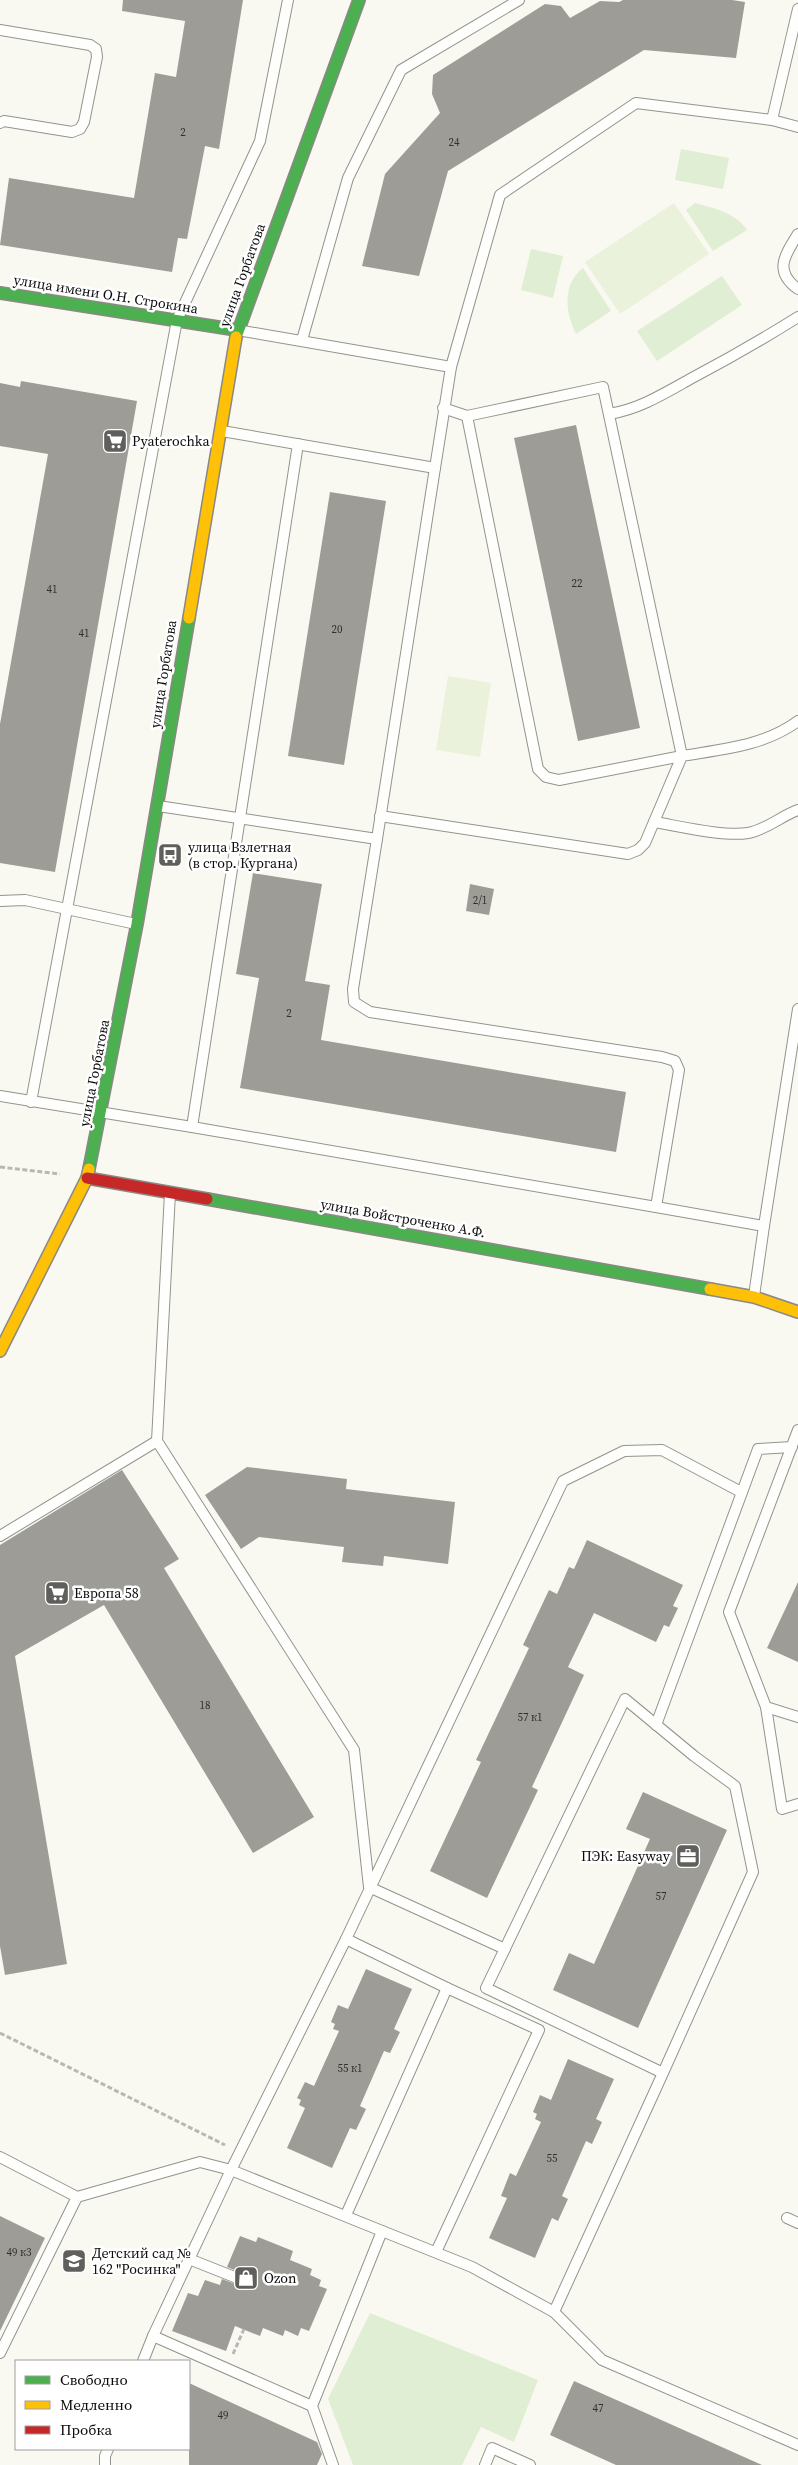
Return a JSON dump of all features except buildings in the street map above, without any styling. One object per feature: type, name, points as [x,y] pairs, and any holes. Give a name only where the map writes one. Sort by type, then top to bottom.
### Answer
[{"type":"main road","name":"улица Горбатова","points":[[0,1351],[88,1178],[137,924],[218,430],[237,330],[358,0]]},
{"type":"main road","name":"улица имени О.Н. Строкина","points":[[0,293],[237,330]]},
{"type":"main road","name":"улица Войстроченко А.Ф.","points":[[88,1178],[170,1191],[754,1297],[798,1312]]},
{"type":"lane","points":[[31,1102],[177,320],[260,141],[288,0]]},
{"type":"lane","points":[[302,340],[348,178],[401,70],[518,0]]},
{"type":"lane","points":[[772,120],[798,9]]},
{"type":"lane","points":[[0,30],[90,45],[96,49],[97,57],[84,122],[80,129],[72,132],[0,122]]},
{"type":"lane","points":[[656,1207],[679,1070],[676,1061],[662,1057],[370,1012],[354,1002],[352,989],[443,408],[451,367],[500,195],[636,103],[772,120],[798,127]]},
{"type":"lane","points":[[798,234],[785,254],[782,266],[789,282],[798,289]]},
{"type":"lane","points":[[609,414],[624,412],[647,403],[751,347],[798,317]]},
{"type":"lane","points":[[237,330],[451,367]]},
{"type":"lane","points":[[380,816],[628,854],[638,850],[645,843],[682,756],[603,386],[466,416],[443,408]]},
{"type":"lane","points":[[466,416],[538,769],[546,777],[559,780],[682,756],[748,746],[786,730],[798,721]]},
{"type":"lane","points":[[218,430],[435,468]]},
{"type":"lane","points":[[192,1127],[238,820],[298,444]]},
{"type":"lane","points":[[157,806],[238,820],[377,839]]},
{"type":"lane","points":[[654,822],[734,833],[748,833],[763,828],[798,810]]},
{"type":"lane","points":[[0,901],[25,900],[137,924]]},
{"type":"lane","points":[[754,1297],[798,1009]]},
{"type":"lane","points":[[0,1096],[192,1127],[764,1226]]},
{"type":"lane","points":[[170,1191],[157,1441],[354,1750],[369,1887]]},
{"type":"lane","points":[[798,1430],[729,1612],[766,1707],[782,1809],[798,1804]]},
{"type":"lane","points":[[0,1536],[157,1441]]},
{"type":"lane","points":[[656,1725],[758,1449],[792,1447]]},
{"type":"lane","points":[[143,2360],[231,2170],[346,1939],[563,1481],[624,1451],[662,1450],[741,1492]]},
{"type":"lane","points":[[554,2312],[663,2073],[753,1872],[735,1786],[694,1756],[624,1699],[486,1988],[663,2073]]},
{"type":"lane","points":[[766,1707],[798,1717]]},
{"type":"lane","points":[[369,1887],[505,1949]]},
{"type":"lane","points":[[346,1939],[446,1988],[539,2030],[436,2252]]},
{"type":"lane","points":[[346,2215],[446,1988]]},
{"type":"lane","points":[[0,2157],[77,2197],[200,2162],[231,2170],[472,2267],[554,2312],[602,2360],[798,2444]]},
{"type":"lane","points":[[0,2354],[77,2197]]},
{"type":"lane","points":[[787,2218],[798,2223]]},
{"type":"lane","points":[[333,2465],[312,2406],[382,2231]]},
{"type":"lane","points":[[189,2259],[237,2278]]},
{"type":"lane","points":[[153,2336],[312,2406]]},
{"type":"lane","points":[[485,2465],[492,2448],[530,2465]]},
{"type":"lane","points":[[105,2465],[105,2456],[108,2450]]},
{"type":"path","points":[[0,1167],[88,1178]]},
{"type":"path","points":[[0,2033],[240,2152]]},
{"type":"path","points":[[227,2368],[244,2329]]},
{"type":"green space","points":[[681,149],[729,158],[723,189],[675,180]]},
{"type":"green space","points":[[674,203],[709,254],[620,314],[585,262]]},
{"type":"green space","points":[[695,203],[731,215],[747,230],[713,251],[686,210]]},
{"type":"green space","points":[[531,249],[563,256],[553,298],[521,290]]},
{"type":"green space","points":[[583,268],[611,311],[576,334],[572,326],[568,299],[572,282]]},
{"type":"green space","points":[[722,276],[742,305],[657,361],[637,331]]},
{"type":"green space","points":[[448,676],[491,683],[480,757],[436,750]]},
{"type":"green space","points":[[370,2313],[538,2380],[514,2442],[481,2427],[462,2465],[353,2465],[328,2399]]},
{"type":"traffic: fast","points":[[236,337],[359,0]]},
{"type":"traffic: fast","points":[[0,293],[237,330]]},
{"type":"traffic: fast","points":[[89,1169],[137,924],[189,618]]},
{"type":"traffic: fast","points":[[207,1199],[710,1289]]},
{"type":"traffic: slow","points":[[189,618],[236,337]]},
{"type":"traffic: slow","points":[[0,1351],[87,1178],[89,1169]]},
{"type":"traffic: slow","points":[[710,1289],[754,1297],[798,1312]]},
{"type":"traffic: jam","points":[[87,1178],[207,1199]]},
{"type":"place","name":"Pyaterochka","points":[[115,441]]},
{"type":"place","name":"улица Взлетная (в стор. Кургана)","points":[[170,855]]},
{"type":"place","name":"Европа 58","points":[[57,1593]]},
{"type":"place","name":"ПЭК: Easyway","points":[[688,1856]]},
{"type":"place","name":"Детский сад № 162 \"Росинка\"","points":[[74,2261]]},
{"type":"place","name":"Ozon","points":[[246,2278]]}]
